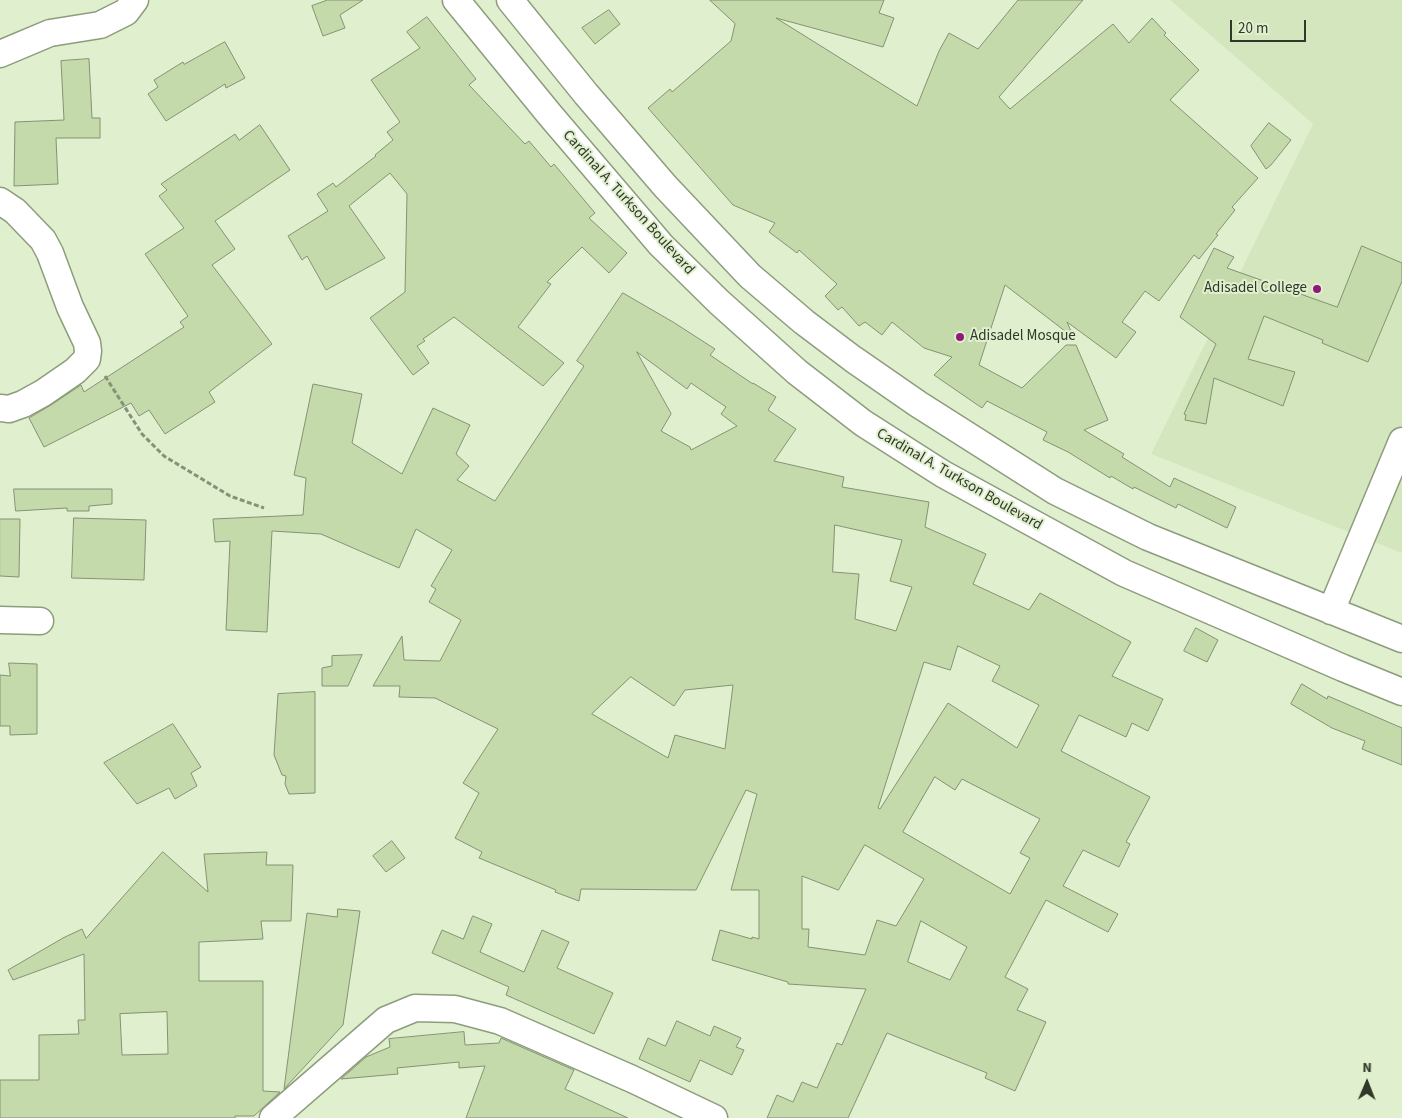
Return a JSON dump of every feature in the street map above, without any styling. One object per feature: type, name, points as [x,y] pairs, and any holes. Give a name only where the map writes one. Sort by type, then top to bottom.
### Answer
[{"type":"street","points":[[0,54],[50,32],[100,25],[126,12],[135,0]]},
{"type":"street","name":"Cardinal A. Turkson Boulevard","points":[[456,0],[550,115],[661,245],[719,302],[797,372],[863,423],[943,474],[1124,573],[1342,668],[1402,692]]},
{"type":"street","points":[[510,0],[586,94],[665,186],[750,276],[804,322],[918,404],[1054,491],[1148,537],[1402,639]]},
{"type":"street","points":[[0,201],[15,211],[43,240],[70,307],[88,343],[87,359],[66,377],[23,404],[9,409],[0,408]]},
{"type":"street","points":[[1331,611],[1402,442]]},
{"type":"street","points":[[0,620],[40,621]]},
{"type":"street","points":[[273,1118],[386,1020],[414,1008],[455,1009],[500,1021],[632,1079],[714,1118]]},
{"type":"path","points":[[87,359],[102,370],[142,434],[164,456],[230,496],[264,508]]},
{"type":"shaded area","name":"Adisadel College","points":[[1170,0],[1402,0],[1402,553],[1151,454],[1313,124]]},
{"type":"building","points":[[328,0],[363,0],[340,15],[345,28],[323,36],[312,6]]},
{"type":"building","points":[[710,0],[884,0],[879,13],[894,18],[883,47],[776,18],[917,106],[939,51],[949,33],[978,49],[1018,0],[1083,0],[999,97],[1010,109],[1113,24],[1129,43],[1152,18],[1166,33],[1164,35],[1199,70],[1170,100],[1258,178],[1232,207],[1235,210],[1199,259],[1194,255],[1159,301],[1145,291],[1122,322],[1136,332],[1116,358],[1067,322],[1074,338],[1005,285],[979,365],[1022,388],[1066,345],[1076,345],[1108,420],[1084,430],[1124,454],[1122,457],[1170,487],[1174,478],[1236,507],[1227,528],[1178,504],[1176,508],[1134,487],[1133,489],[1111,476],[1110,478],[1068,452],[1043,440],[1047,432],[987,401],[982,408],[934,375],[952,357],[924,348],[892,322],[882,335],[865,322],[859,326],[842,307],[838,310],[825,296],[837,284],[799,250],[797,253],[769,232],[775,223],[733,205],[648,108],[670,89],[672,92],[731,41],[735,24]]},
{"type":"building","points":[[609,10],[620,24],[595,44],[582,28]]},
{"type":"building","points":[[427,17],[476,79],[469,85],[525,144],[529,141],[551,167],[554,164],[595,213],[589,218],[627,253],[609,273],[582,247],[547,282],[551,284],[518,327],[564,363],[543,386],[454,317],[423,339],[425,341],[417,346],[429,363],[413,375],[370,318],[405,292],[407,194],[390,173],[349,206],[385,258],[326,290],[307,256],[302,260],[288,236],[328,211],[317,194],[333,183],[336,187],[376,156],[393,140],[387,132],[400,122],[371,80],[420,48],[407,32]]},
{"type":"building","points":[[225,42],[245,78],[226,88],[225,84],[166,121],[148,94],[158,87],[154,80],[183,62],[184,64]]},
{"type":"building","points":[[89,59],[92,118],[100,118],[100,138],[56,138],[58,184],[14,186],[15,122],[64,120],[61,61]]},
{"type":"building","points":[[1269,123],[1291,140],[1266,169],[1251,146]]},
{"type":"building","points":[[260,125],[290,170],[215,221],[235,249],[212,265],[272,344],[209,392],[215,402],[165,434],[149,410],[139,416],[131,403],[44,447],[29,418],[81,385],[84,392],[184,327],[180,322],[188,316],[145,254],[184,228],[159,196],[167,190],[161,184],[235,134],[239,140]]},
{"type":"building","points":[[1362,246],[1402,263],[1402,281],[1368,362],[1322,343],[1323,340],[1264,316],[1248,359],[1295,372],[1283,406],[1214,378],[1206,424],[1185,420],[1186,415],[1184,414],[1216,344],[1180,317],[1214,248],[1234,257],[1227,268],[1337,307]]},
{"type":"building","points":[[623,293],[715,349],[710,355],[776,397],[768,410],[796,429],[774,461],[844,477],[842,487],[929,502],[925,527],[986,554],[973,584],[1029,610],[1040,593],[1131,642],[1112,676],[1163,699],[1148,731],[1132,723],[1126,737],[1079,715],[1061,751],[1150,797],[1126,842],[1130,844],[1119,867],[1083,850],[1063,886],[1118,914],[1108,932],[1046,900],[1005,977],[1028,989],[1017,1010],[1046,1022],[1015,1091],[985,1078],[987,1073],[887,1033],[848,1118],[767,1118],[777,1095],[793,1102],[802,1082],[817,1088],[837,1043],[842,1045],[866,989],[788,984],[788,982],[712,960],[720,930],[752,939],[752,937],[759,939],[759,890],[731,890],[757,794],[746,790],[696,890],[581,889],[579,901],[479,858],[482,852],[455,838],[479,793],[463,783],[498,729],[435,698],[399,697],[400,686],[373,686],[402,636],[404,660],[440,661],[461,620],[429,602],[436,589],[431,586],[452,550],[416,529],[399,568],[321,534],[272,531],[267,632],[226,630],[230,541],[215,542],[213,519],[303,515],[306,478],[294,475],[313,384],[362,394],[352,443],[402,474],[433,408],[470,425],[456,454],[469,466],[457,480],[495,501],[584,366],[577,361]],"holes":[[[637,352],[687,389],[691,383],[726,407],[721,414],[737,426],[691,450],[690,447],[661,431],[671,414]],[[835,525],[902,540],[890,581],[912,587],[896,631],[855,619],[859,574],[833,572]],[[958,646],[1000,666],[992,681],[1039,705],[1017,748],[948,703],[880,809],[878,808],[924,662],[950,670]],[[631,677],[674,706],[685,690],[733,685],[725,749],[675,735],[668,758],[592,714]],[[935,777],[955,790],[962,779],[1040,819],[1020,853],[1030,858],[1010,894],[903,832]],[[865,845],[924,879],[896,926],[877,920],[865,955],[808,947],[809,929],[802,929],[802,876],[838,890]],[[921,921],[967,947],[950,980],[908,962]]]},
{"type":"building","points":[[14,489],[112,489],[112,504],[89,506],[89,511],[67,511],[67,508],[16,511]]},
{"type":"building","points":[[74,518],[146,520],[144,580],[72,578]]},
{"type":"building","points":[[0,519],[20,519],[19,577],[0,576]]},
{"type":"building","points":[[1196,628],[1218,640],[1207,662],[1184,651]]},
{"type":"building","points":[[362,655],[348,686],[322,686],[322,668],[332,666],[332,656]]},
{"type":"building","points":[[9,663],[37,664],[37,734],[10,735],[10,726],[0,726],[0,675],[10,676]]},
{"type":"building","points":[[1302,684],[1327,699],[1328,696],[1402,728],[1402,765],[1362,749],[1365,741],[1332,728],[1291,704]]},
{"type":"building","points":[[315,692],[315,793],[289,794],[285,784],[286,776],[282,775],[274,755],[278,694]]},
{"type":"building","points":[[173,724],[201,767],[191,773],[197,786],[175,799],[169,788],[137,804],[104,763]]},
{"type":"building","points":[[392,841],[405,858],[386,872],[373,856]]},
{"type":"building","points":[[163,852],[208,892],[204,854],[267,852],[266,865],[293,865],[291,921],[261,921],[263,939],[199,942],[199,981],[263,981],[263,1091],[280,1092],[254,1116],[235,1116],[235,1118],[0,1118],[0,1080],[39,1080],[39,1035],[79,1034],[78,1020],[85,1020],[84,954],[13,980],[8,970],[82,929],[86,938]],"holes":[[[167,1012],[168,1054],[122,1055],[120,1014]]]},
{"type":"building","points":[[338,909],[360,911],[343,1025],[284,1089],[307,913],[337,917]]},
{"type":"building","points":[[473,916],[492,924],[480,952],[524,972],[542,930],[569,942],[557,968],[613,993],[594,1034],[506,995],[509,987],[432,953],[442,930],[463,939]]},
{"type":"building","points":[[677,1021],[710,1036],[714,1026],[741,1038],[736,1047],[744,1050],[732,1075],[700,1060],[690,1082],[639,1059],[648,1038],[665,1046]]},
{"type":"building","points":[[464,1032],[465,1045],[499,1043],[501,1038],[574,1070],[565,1089],[628,1118],[466,1118],[485,1066],[459,1068],[459,1062],[397,1068],[398,1074],[341,1079],[366,1057],[390,1047],[389,1039]]},
{"type":"place","name":"Adisadel College","points":[[1317,289]]},
{"type":"place","name":"Adisadel Mosque","points":[[960,337]]}]
